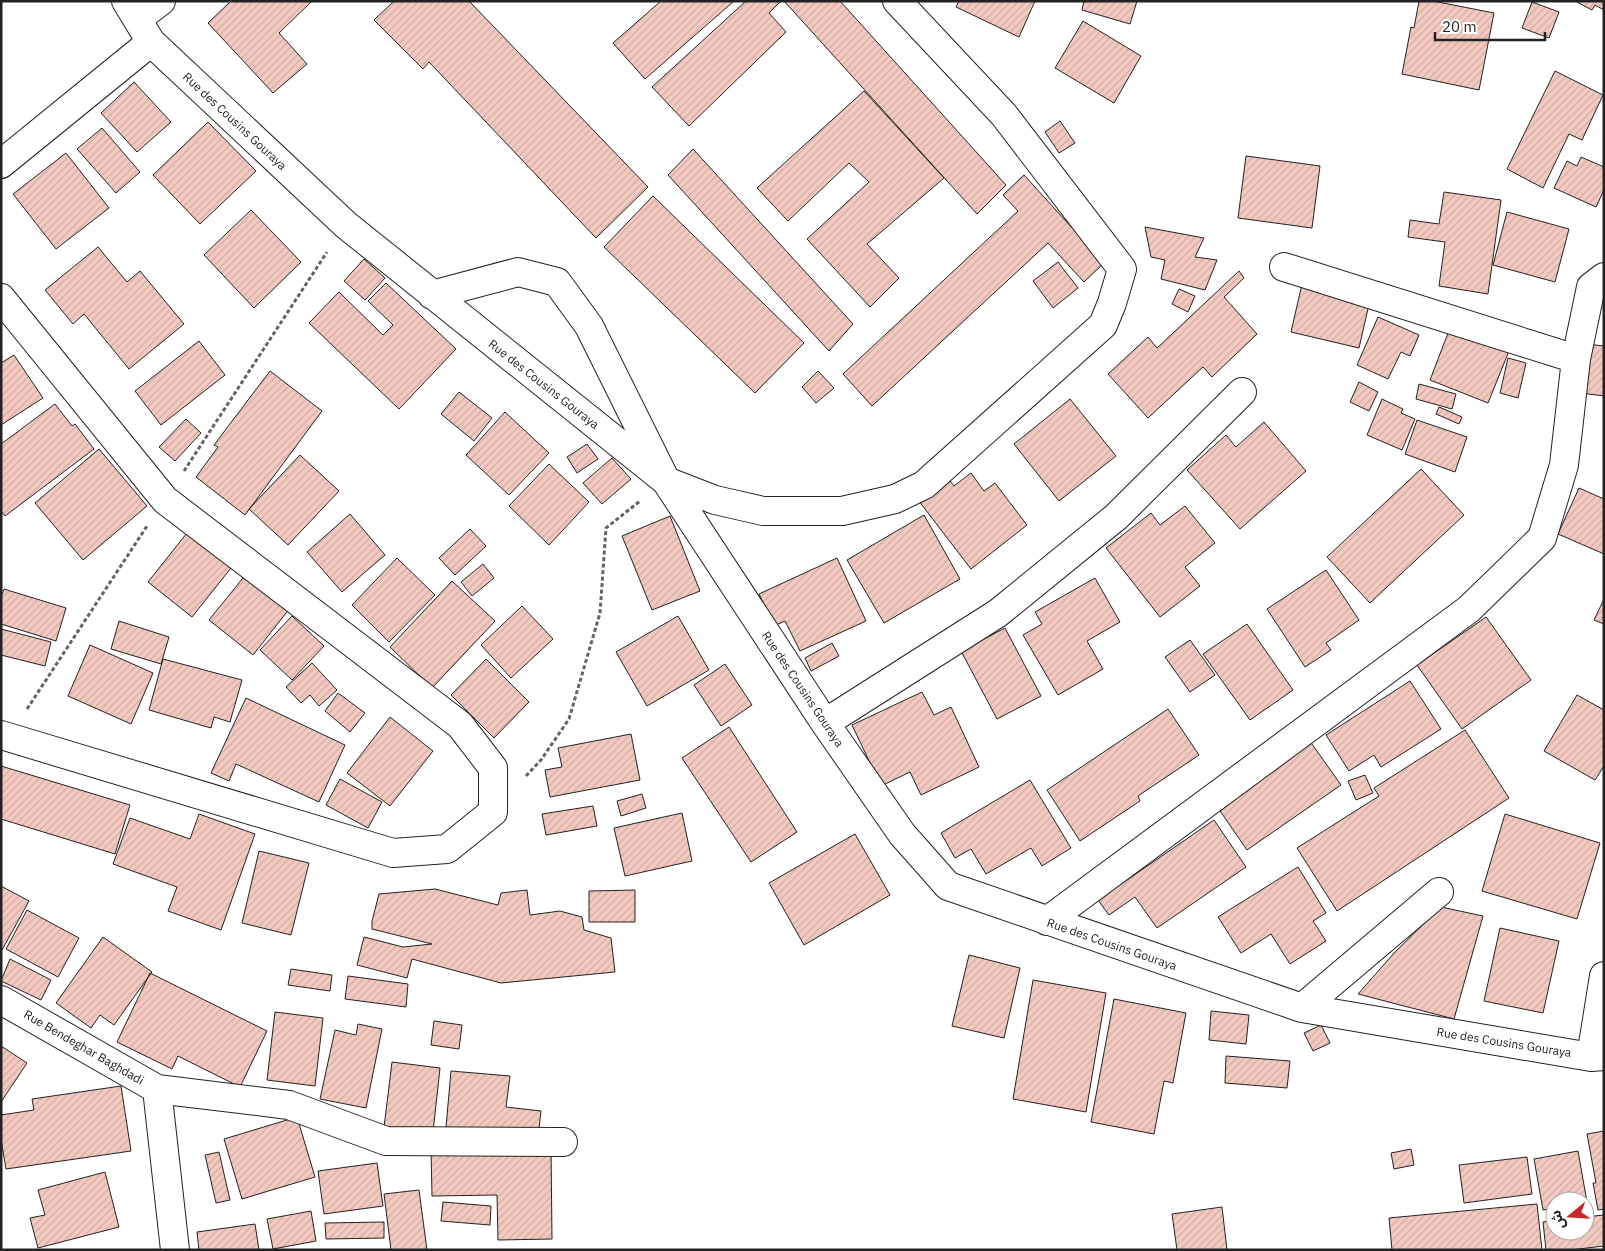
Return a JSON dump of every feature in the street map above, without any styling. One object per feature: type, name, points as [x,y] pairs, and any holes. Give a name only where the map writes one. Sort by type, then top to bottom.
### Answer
[{"type":"street","points":[[131,10],[161,1]]},
{"type":"street","points":[[432,295],[518,272],[557,282],[589,326],[666,481],[715,500],[763,510],[842,511],[896,499],[924,485],[1103,325],[1122,269],[1004,115],[897,1]]},
{"type":"street","name":"Rue des Cousins Gouraya","points":[[131,10],[151,42],[346,225],[666,481],[824,723],[902,834],[948,886],[1302,1008],[1597,1056]]},
{"type":"street","points":[[1,164],[151,42]]},
{"type":"street","points":[[1284,267],[1576,359]]},
{"type":"street","points":[[1047,921],[1469,610],[1542,538],[1564,465],[1576,359],[1591,287],[1604,277]]},
{"type":"street","points":[[1,298],[165,500],[460,725],[493,768],[493,812],[448,849],[392,853],[1,735]]},
{"type":"street","points":[[824,723],[998,613],[1116,517],[1242,392]]},
{"type":"street","points":[[1302,1008],[1439,892]]},
{"type":"street","points":[[1597,1056],[1604,976]]},
{"type":"street","name":"Rue Bendeghar Baghdadi","points":[[1,1000],[157,1089],[175,1250]]},
{"type":"street","points":[[157,1089],[289,1106],[386,1141],[563,1142]]},
{"type":"path","points":[[493,812],[541,760],[569,719],[600,613],[606,528],[666,481]]},
{"type":"building","points":[[231,1],[312,1],[279,33],[307,64],[273,93],[208,23]]},
{"type":"building","points":[[394,1],[469,1],[648,187],[596,238],[429,62],[423,69],[374,20]]},
{"type":"building","points":[[661,1],[734,1],[645,79],[613,43]]},
{"type":"building","points":[[746,1],[781,1],[769,13],[786,32],[689,126],[652,87]]},
{"type":"building","points":[[784,1],[840,1],[1006,185],[977,214]]},
{"type":"building","points":[[959,1],[1035,1],[1019,37],[956,7]]},
{"type":"building","points":[[1084,1],[1137,1],[1130,24],[1082,10]]},
{"type":"building","points":[[1419,1],[1433,1],[1494,13],[1479,90],[1402,74],[1411,27],[1414,28]]},
{"type":"building","points":[[1575,1],[1604,1],[1604,10],[1595,5],[1592,10]]},
{"type":"building","points":[[1532,2],[1559,12],[1549,38],[1522,28]]},
{"type":"building","points":[[1083,21],[1141,56],[1114,103],[1055,68]]},
{"type":"building","points":[[1555,71],[1603,95],[1582,140],[1569,134],[1543,188],[1507,169]]},
{"type":"building","points":[[134,82],[171,122],[137,152],[101,113]]},
{"type":"building","points":[[864,91],[944,178],[867,244],[899,278],[870,307],[807,239],[869,182],[849,163],[788,221],[757,188]]},
{"type":"building","points":[[1060,121],[1075,143],[1059,153],[1045,132]]},
{"type":"building","points":[[208,122],[256,171],[200,224],[153,175]]},
{"type":"building","points":[[102,128],[140,172],[116,193],[77,149]]},
{"type":"building","points":[[693,149],[853,324],[829,351],[668,175]]},
{"type":"building","points":[[66,153],[109,208],[56,249],[13,194]]},
{"type":"building","points":[[1246,156],[1320,166],[1312,228],[1238,218]]},
{"type":"building","points":[[1581,157],[1604,167],[1604,190],[1596,207],[1554,188],[1567,161],[1577,166]]},
{"type":"building","points":[[1024,175],[1104,263],[1084,282],[1048,243],[872,406],[843,374],[1018,211],[1003,195]]},
{"type":"building","points":[[1444,192],[1501,200],[1488,294],[1439,286],[1445,242],[1408,237],[1410,220],[1439,224]]},
{"type":"building","points":[[653,196],[804,343],[755,393],[604,247]]},
{"type":"building","points":[[251,210],[301,262],[254,308],[204,255]]},
{"type":"building","points":[[1507,212],[1569,229],[1555,282],[1493,265]]},
{"type":"building","points":[[1145,227],[1204,238],[1195,257],[1217,260],[1205,290],[1161,279],[1165,260],[1151,257]]},
{"type":"building","points":[[98,247],[127,282],[140,271],[184,324],[129,369],[84,314],[73,324],[45,290]]},
{"type":"building","points":[[364,259],[385,278],[365,300],[344,281]]},
{"type":"building","points":[[1058,262],[1078,288],[1053,308],[1033,281]]},
{"type":"building","points":[[1239,271],[1244,278],[1224,297],[1257,334],[1212,377],[1203,367],[1148,418],[1108,374],[1148,337],[1157,348]]},
{"type":"building","points":[[386,283],[456,349],[399,409],[309,323],[339,292],[383,335],[393,325],[368,301]]},
{"type":"building","points":[[1302,284],[1370,300],[1359,348],[1291,332]]},
{"type":"building","points":[[1179,289],[1195,296],[1188,312],[1172,304]]},
{"type":"building","points":[[1378,317],[1419,335],[1410,356],[1401,352],[1388,379],[1357,365]]},
{"type":"building","points":[[1450,328],[1509,351],[1488,403],[1430,380]]},
{"type":"building","points":[[199,341],[225,375],[161,425],[135,391]]},
{"type":"building","points":[[1587,344],[1604,346],[1604,396],[1581,393]]},
{"type":"building","points":[[14,355],[43,398],[1,425],[1,363]]},
{"type":"building","points":[[1508,358],[1526,363],[1518,398],[1500,393]]},
{"type":"building","points":[[270,371],[322,411],[245,515],[196,477],[218,447],[214,445]]},
{"type":"building","points":[[818,371],[834,388],[816,403],[802,387]]},
{"type":"building","points":[[1359,382],[1378,392],[1369,411],[1350,402]]},
{"type":"building","points":[[1419,384],[1456,394],[1452,409],[1416,399]]},
{"type":"building","points":[[459,392],[492,418],[474,441],[441,414]]},
{"type":"building","points":[[1070,399],[1116,456],[1059,501],[1014,444]]},
{"type":"building","points":[[1382,399],[1403,409],[1401,413],[1415,419],[1402,450],[1367,435]]},
{"type":"building","points":[[55,404],[72,426],[75,424],[94,449],[5,516],[1,511],[1,444]]},
{"type":"building","points":[[1439,407],[1462,417],[1459,424],[1436,414]]},
{"type":"building","points":[[505,412],[549,453],[509,495],[466,455]]},
{"type":"building","points":[[186,419],[201,433],[175,461],[159,447]]},
{"type":"building","points":[[1417,420],[1467,437],[1455,472],[1405,454]]},
{"type":"building","points":[[1264,422],[1306,471],[1240,529],[1187,470],[1226,435],[1236,447]]},
{"type":"building","points":[[587,444],[598,459],[577,473],[567,457]]},
{"type":"building","points":[[99,449],[147,506],[83,560],[35,503]]},
{"type":"building","points":[[300,455],[339,491],[288,545],[249,509]]},
{"type":"building","points":[[612,458],[631,479],[602,504],[583,483]]},
{"type":"building","points":[[549,464],[589,502],[549,545],[509,506]]},
{"type":"building","points":[[1421,469],[1464,515],[1370,603],[1327,557]]},
{"type":"building","points":[[944,473],[954,486],[971,473],[984,491],[995,483],[1027,525],[971,569],[915,496]]},
{"type":"building","points":[[1579,488],[1604,499],[1604,554],[1558,534]]},
{"type":"building","points":[[1185,506],[1215,543],[1185,567],[1200,586],[1160,617],[1106,548],[1151,513],[1160,525]]},
{"type":"building","points":[[350,514],[385,555],[342,592],[307,552]]},
{"type":"building","points":[[924,515],[960,579],[884,623],[847,560]]},
{"type":"building","points":[[670,516],[700,591],[652,610],[622,536]]},
{"type":"building","points":[[470,529],[486,546],[455,575],[439,558]]},
{"type":"building","points":[[187,533],[231,568],[192,617],[148,582]]},
{"type":"building","points":[[397,558],[435,595],[389,642],[352,605]]},
{"type":"building","points":[[837,558],[866,621],[800,651],[785,621],[774,626],[759,594]]},
{"type":"building","points":[[483,564],[494,578],[472,596],[461,582]]},
{"type":"building","points":[[1326,570],[1359,620],[1326,643],[1331,650],[1305,667],[1267,609]]},
{"type":"building","points":[[247,573],[290,608],[253,655],[209,620]]},
{"type":"building","points":[[1095,578],[1120,622],[1087,641],[1103,669],[1058,695],[1023,635],[1042,624],[1035,612]]},
{"type":"building","points":[[452,581],[495,621],[432,688],[390,647]]},
{"type":"building","points":[[4,589],[66,608],[56,641],[1,624],[1,597]]},
{"type":"building","points":[[1604,599],[1604,624],[1594,620]]},
{"type":"building","points":[[522,606],[553,639],[511,678],[481,645]]},
{"type":"building","points":[[292,616],[324,646],[292,680],[260,650]]},
{"type":"building","points":[[678,616],[709,670],[647,706],[616,652]]},
{"type":"building","points":[[1486,617],[1531,680],[1462,729],[1417,665]]},
{"type":"building","points":[[119,621],[169,637],[161,664],[111,649]]},
{"type":"building","points":[[1247,624],[1293,690],[1250,720],[1203,654]]},
{"type":"building","points":[[1005,628],[1041,696],[997,719],[961,651]]},
{"type":"building","points":[[1,629],[51,642],[45,666],[1,655]]},
{"type":"building","points":[[1190,640],[1215,675],[1190,692],[1165,657]]},
{"type":"building","points":[[832,643],[839,656],[811,671],[805,658]]},
{"type":"building","points":[[90,645],[153,673],[131,724],[68,696]]},
{"type":"building","points":[[163,659],[242,680],[230,722],[214,717],[211,728],[149,710]]},
{"type":"building","points":[[486,659],[529,702],[494,738],[451,695]]},
{"type":"building","points":[[312,663],[337,690],[319,706],[310,695],[301,703],[286,687]]},
{"type":"building","points":[[725,664],[752,705],[721,726],[694,685]]},
{"type":"building","points":[[1410,681],[1441,729],[1381,767],[1374,755],[1349,771],[1326,735]]},
{"type":"building","points":[[922,692],[934,715],[951,707],[979,767],[921,795],[910,772],[881,786],[852,725]]},
{"type":"building","points":[[338,693],[365,713],[350,732],[325,711]]},
{"type":"building","points":[[1577,695],[1604,710],[1604,766],[1595,780],[1544,751]]},
{"type":"building","points":[[246,698],[345,745],[319,802],[236,764],[229,781],[211,773]]},
{"type":"building","points":[[1168,709],[1199,755],[1138,796],[1140,801],[1080,841],[1047,790]]},
{"type":"building","points":[[390,717],[433,751],[390,806],[347,773]]},
{"type":"building","points":[[729,727],[797,832],[751,862],[682,758]]},
{"type":"building","points":[[1465,730],[1509,798],[1337,911],[1297,848],[1379,796],[1374,788]]},
{"type":"building","points":[[631,734],[640,780],[550,797],[545,770],[562,767],[558,748]]},
{"type":"building","points":[[1307,737],[1341,785],[1247,850],[1216,805]]},
{"type":"building","points":[[1,766],[130,805],[115,854],[1,819]]},
{"type":"building","points":[[1365,775],[1373,793],[1356,800],[1348,781]]},
{"type":"building","points":[[340,779],[382,802],[368,828],[326,805]]},
{"type":"building","points":[[1030,780],[1071,848],[1042,866],[1031,848],[986,874],[971,849],[955,858],[941,833]]},
{"type":"building","points":[[642,794],[646,808],[621,816],[617,801]]},
{"type":"building","points":[[593,806],[597,826],[546,835],[542,814]]},
{"type":"building","points":[[682,813],[692,861],[625,876],[614,828]]},
{"type":"building","points":[[199,814],[255,834],[221,930],[168,911],[177,887],[113,864],[130,818],[190,839]]},
{"type":"building","points":[[1505,814],[1600,843],[1577,919],[1482,891]]},
{"type":"building","points":[[1214,820],[1246,867],[1157,928],[1135,897],[1109,915],[1098,900]]},
{"type":"building","points":[[855,834],[890,895],[804,945],[769,883]]},
{"type":"building","points":[[259,851],[309,863],[291,935],[242,923]]},
{"type":"building","points":[[1298,867],[1326,913],[1313,921],[1326,941],[1290,964],[1271,934],[1241,953],[1218,917]]},
{"type":"building","points":[[1,886],[29,901],[2,950],[1,950]]},
{"type":"building","points":[[435,889],[498,905],[501,893],[527,890],[530,915],[560,911],[582,917],[584,930],[611,938],[615,972],[501,983],[412,959],[407,978],[357,965],[364,937],[403,947],[432,944],[372,929],[372,921],[379,894]]},
{"type":"building","points":[[635,890],[635,922],[589,922],[589,891]]},
{"type":"building","points":[[1441,907],[1483,916],[1454,1019],[1358,994],[1395,952]]},
{"type":"building","points":[[27,910],[79,938],[58,977],[6,949]]},
{"type":"building","points":[[1500,928],[1559,941],[1543,1013],[1484,1001]]},
{"type":"building","points":[[103,937],[152,972],[114,1025],[100,1015],[91,1028],[56,1003]]},
{"type":"building","points":[[969,955],[1020,968],[1004,1038],[952,1026]]},
{"type":"building","points":[[10,959],[51,980],[41,1000],[1,981]]},
{"type":"building","points":[[291,969],[332,975],[330,991],[288,985]]},
{"type":"building","points":[[150,973],[267,1031],[240,1087],[178,1056],[172,1069],[117,1042]]},
{"type":"building","points":[[348,976],[408,984],[406,1007],[345,999]]},
{"type":"building","points":[[1033,980],[1106,993],[1086,1112],[1013,1099]]},
{"type":"building","points":[[1114,999],[1186,1013],[1173,1083],[1164,1081],[1154,1134],[1091,1122]]},
{"type":"building","points":[[1211,1011],[1249,1015],[1246,1044],[1209,1040]]},
{"type":"building","points":[[275,1012],[323,1018],[315,1086],[267,1080]]},
{"type":"building","points":[[434,1021],[462,1025],[459,1049],[431,1045]]},
{"type":"building","points":[[358,1024],[382,1029],[366,1108],[320,1099],[335,1030],[356,1035]]},
{"type":"building","points":[[1321,1025],[1330,1043],[1313,1051],[1304,1033]]},
{"type":"building","points":[[1,1046],[27,1063],[1,1102]]},
{"type":"building","points":[[1226,1056],[1290,1061],[1287,1088],[1225,1083]]},
{"type":"building","points":[[392,1062],[440,1068],[433,1132],[384,1127]]},
{"type":"building","points":[[451,1071],[510,1076],[506,1107],[541,1111],[538,1137],[446,1127]]},
{"type":"building","points":[[121,1086],[131,1151],[6,1169],[1,1139],[1,1115],[34,1110],[32,1099]]},
{"type":"building","points":[[297,1117],[315,1177],[242,1199],[224,1139]]},
{"type":"building","points":[[1604,1131],[1604,1209],[1598,1210],[1593,1183],[1596,1183],[1587,1134]]},
{"type":"building","points":[[551,1148],[552,1239],[498,1240],[497,1195],[432,1196],[431,1149]]},
{"type":"building","points":[[1411,1149],[1414,1165],[1394,1169],[1391,1153]]},
{"type":"building","points":[[1578,1151],[1585,1191],[1545,1191],[1545,1210],[1543,1210],[1534,1159]]},
{"type":"building","points":[[219,1152],[230,1200],[216,1203],[205,1155]]},
{"type":"building","points":[[1527,1157],[1532,1194],[1464,1203],[1459,1165]]},
{"type":"building","points":[[377,1163],[383,1206],[324,1214],[318,1171]]},
{"type":"building","points":[[105,1172],[119,1227],[38,1248],[30,1218],[45,1215],[38,1190]]},
{"type":"building","points":[[419,1190],[427,1250],[391,1250],[384,1194]]},
{"type":"building","points":[[443,1202],[491,1206],[490,1225],[441,1221]]},
{"type":"building","points":[[1537,1204],[1542,1250],[1392,1250],[1389,1218]]},
{"type":"building","points":[[1222,1207],[1227,1250],[1177,1250],[1172,1214]]},
{"type":"building","points":[[311,1211],[316,1241],[273,1249],[267,1219]]},
{"type":"building","points":[[1604,1215],[1604,1246],[1570,1250],[1546,1250],[1545,1241],[1595,1241],[1595,1216]]},
{"type":"building","points":[[384,1222],[384,1238],[326,1239],[325,1223]]},
{"type":"building","points":[[1543,1222],[1545,1222],[1545,1241]]},
{"type":"building","points":[[255,1224],[259,1250],[199,1250],[197,1232]]}]
